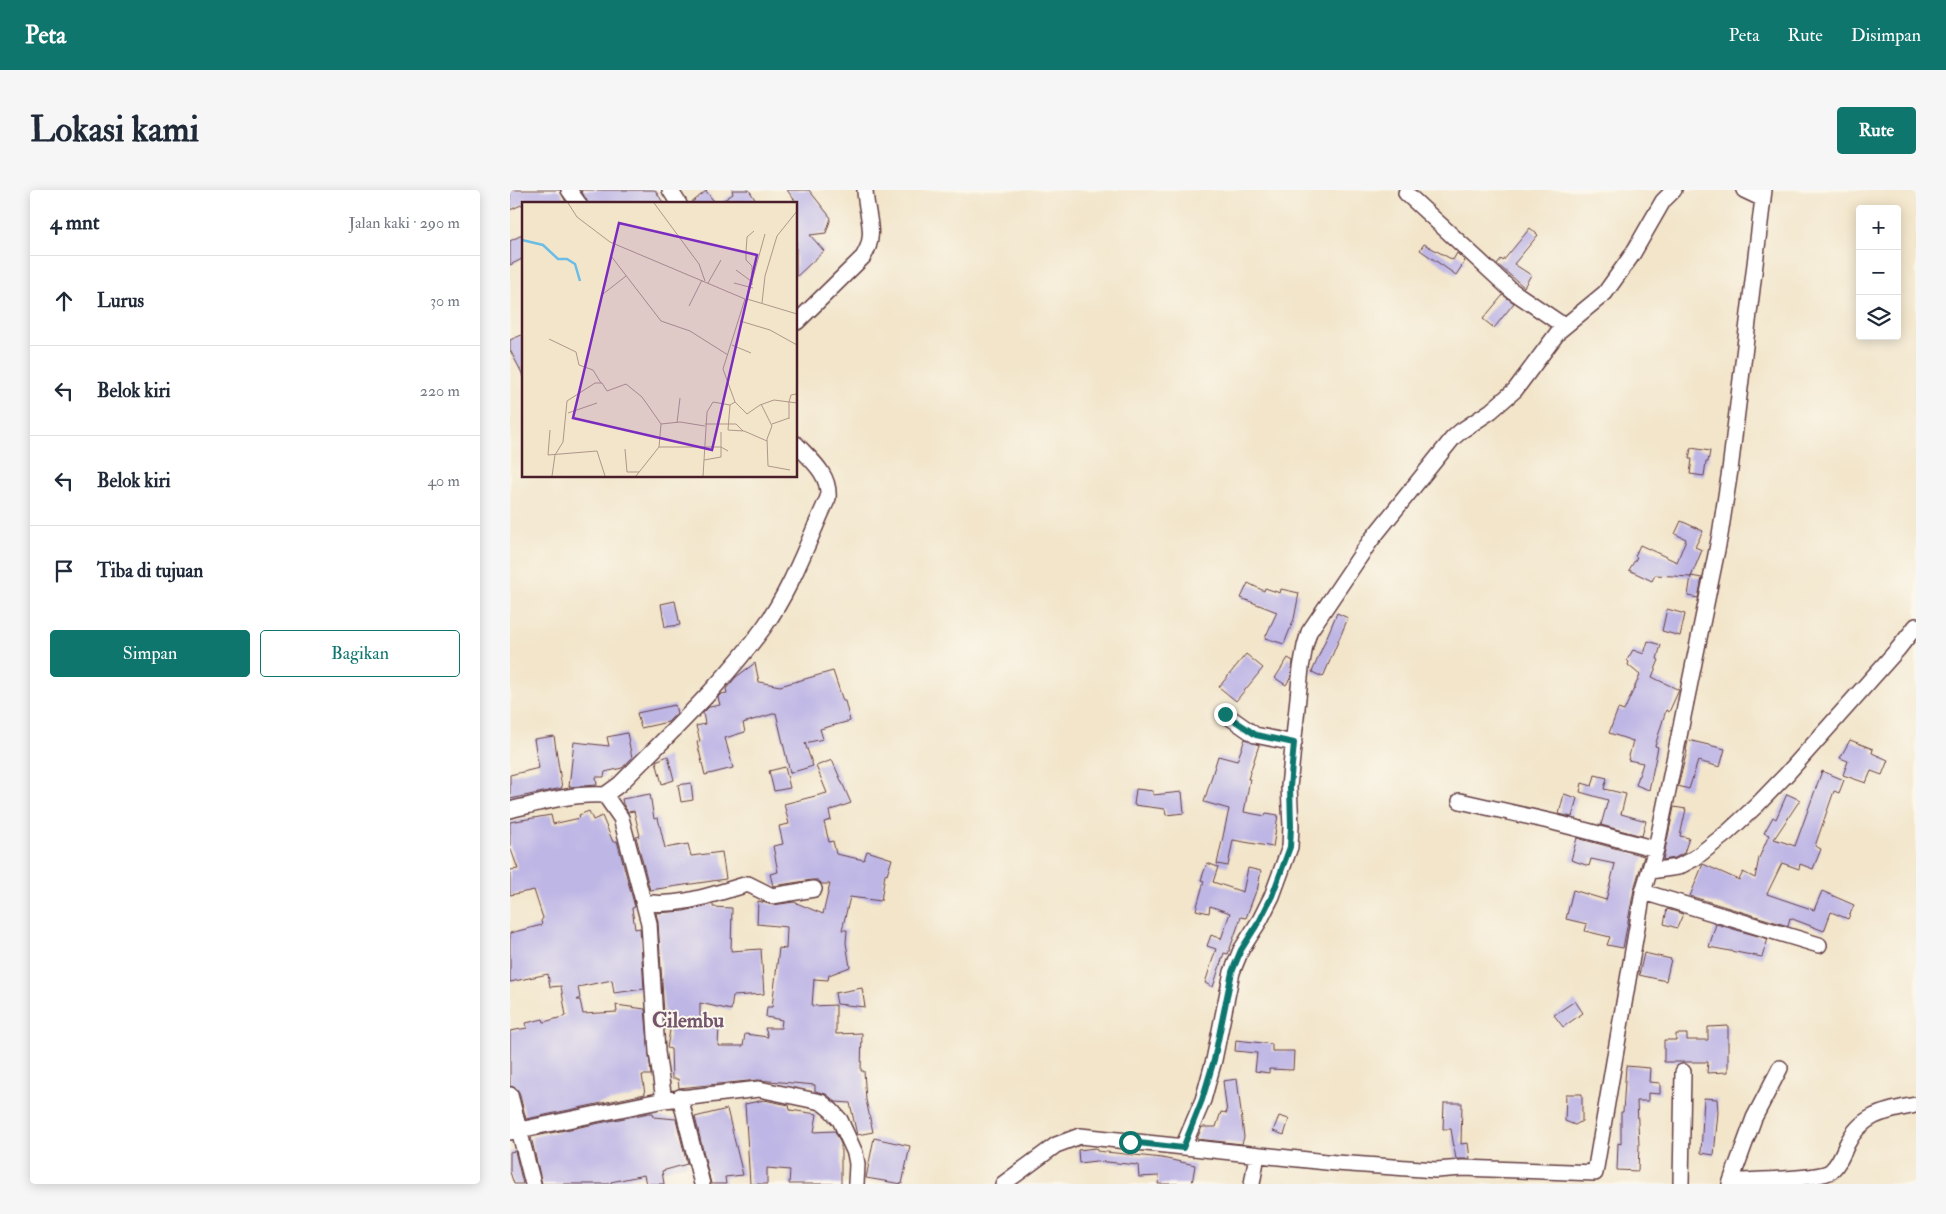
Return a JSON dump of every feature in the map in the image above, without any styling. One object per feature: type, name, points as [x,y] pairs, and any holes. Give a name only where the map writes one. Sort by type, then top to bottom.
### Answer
[{"type":"street","points":[[569,190],[578,202]]},
{"type":"street","points":[[670,190],[678,202]]},
{"type":"street","points":[[798,320],[863,257],[869,248],[871,238],[865,190]]},
{"type":"street","points":[[1183,1148],[1202,1100],[1214,1060],[1232,972],[1241,950],[1260,920],[1272,896],[1290,847],[1290,787],[1301,668],[1304,646],[1309,632],[1371,540],[1453,438],[1515,390],[1564,326],[1605,293],[1632,255],[1663,201],[1674,190]]},
{"type":"street","points":[[1003,1184],[1056,1145],[1080,1136],[1336,1163],[1435,1177],[1463,1168],[1596,1178],[1644,892],[1656,849],[1720,535],[1730,470],[1763,194],[1744,190]]},
{"type":"street","points":[[1406,193],[1511,290],[1564,326]]},
{"type":"street","points":[[510,810],[565,796],[584,794],[605,795],[620,784],[718,684],[764,626],[794,574],[828,498],[828,484],[825,477],[798,446]]},
{"type":"street","points":[[1650,871],[1678,867],[1695,858],[1728,832],[1786,774],[1898,649],[1916,626]]},
{"type":"street","points":[[1225,714],[1256,735],[1294,743]]},
{"type":"street","points":[[605,795],[621,818],[651,937],[657,1052],[664,1100]]},
{"type":"street","points":[[1460,801],[1553,822],[1656,849]]},
{"type":"street","points":[[643,902],[672,904],[748,884],[772,896],[814,889]]},
{"type":"street","points":[[1644,892],[1819,945]]},
{"type":"street","points":[[1732,1184],[1754,1118],[1780,1068]]},
{"type":"street","points":[[1681,1184],[1683,1072]]},
{"type":"street","points":[[514,1131],[680,1097],[752,1089],[821,1102],[840,1120],[855,1153],[857,1164],[856,1184]]},
{"type":"street","points":[[510,1095],[514,1131],[533,1184]]},
{"type":"street","points":[[680,1097],[702,1184]]},
{"type":"street","points":[[1732,1184],[1741,1181],[1810,1176],[1830,1172],[1837,1163],[1852,1134],[1863,1121],[1874,1115],[1916,1104]]},
{"type":"street","points":[[1252,1184],[1257,1154]]},
{"type":"building","points":[[510,190],[560,190],[566,202],[522,202],[522,205],[510,210]]},
{"type":"building","points":[[581,190],[655,190],[663,202],[587,202]]},
{"type":"building","points":[[732,190],[749,190],[757,202],[721,202],[733,194]]},
{"type":"building","points":[[787,190],[809,190],[831,218],[826,233],[810,235],[824,251],[798,275],[798,202]]},
{"type":"building","points":[[706,191],[714,202],[692,202]]},
{"type":"building","points":[[1530,228],[1538,235],[1514,264],[1531,275],[1524,287],[1497,264],[1501,259],[1503,261]]},
{"type":"building","points":[[522,235],[522,259],[510,265],[510,241]]},
{"type":"building","points":[[1424,244],[1453,260],[1457,253],[1465,261],[1456,275],[1420,250]]},
{"type":"building","points":[[1503,295],[1514,303],[1494,328],[1483,319]]},
{"type":"building","points":[[522,335],[522,373],[510,350],[510,340]]},
{"type":"building","points":[[1691,448],[1710,451],[1704,476],[1690,474],[1692,459],[1689,459]]},
{"type":"building","points":[[1681,521],[1703,531],[1695,547],[1702,550],[1691,577],[1655,575],[1652,581],[1629,570],[1637,557],[1635,556],[1640,545],[1677,562],[1686,539],[1675,534]]},
{"type":"building","points":[[1691,576],[1702,578],[1698,598],[1688,596]]},
{"type":"building","points":[[1248,583],[1264,591],[1265,588],[1280,593],[1281,589],[1299,593],[1294,619],[1284,644],[1265,638],[1277,612],[1241,598]]},
{"type":"building","points":[[675,601],[680,625],[665,627],[661,604]]},
{"type":"building","points":[[1667,609],[1685,614],[1680,636],[1662,631]]},
{"type":"building","points":[[1337,613],[1348,618],[1323,677],[1312,672]]},
{"type":"building","points":[[1648,641],[1661,645],[1657,659],[1659,660],[1652,677],[1679,690],[1669,712],[1666,710],[1655,746],[1658,747],[1649,790],[1636,785],[1643,763],[1628,760],[1633,741],[1609,733],[1618,709],[1624,711],[1640,675],[1628,665],[1629,662],[1627,660],[1633,650],[1644,654]]},
{"type":"building","points":[[1246,654],[1263,668],[1236,701],[1219,687]]},
{"type":"building","points":[[1288,658],[1293,661],[1291,677],[1286,685],[1275,678]]},
{"type":"building","points":[[755,663],[759,682],[780,686],[833,671],[843,701],[845,701],[850,721],[820,729],[823,739],[805,743],[813,766],[790,773],[776,713],[743,723],[745,732],[725,738],[733,768],[705,775],[697,742],[700,741],[696,726],[705,724],[703,713],[709,707],[720,705],[718,697],[721,694],[727,693],[726,689],[736,677]]},
{"type":"building","points":[[675,705],[677,713],[668,722],[641,728],[637,713]]},
{"type":"building","points":[[627,733],[632,758],[622,768],[605,772],[604,777],[596,777],[597,785],[569,787],[574,742],[609,746],[607,737]]},
{"type":"building","points":[[554,736],[562,788],[510,799],[510,775],[539,768],[534,739]]},
{"type":"building","points":[[1245,739],[1259,745],[1248,779],[1250,779],[1244,812],[1265,816],[1266,813],[1278,815],[1273,847],[1233,840],[1228,866],[1217,864],[1229,809],[1204,802],[1218,756],[1237,761]]},
{"type":"building","points":[[1688,740],[1725,749],[1720,767],[1698,761],[1689,789],[1678,786]]},
{"type":"building","points":[[1850,740],[1873,749],[1872,753],[1888,760],[1882,775],[1871,771],[1866,783],[1843,775],[1848,761],[1840,758]]},
{"type":"building","points":[[668,756],[674,780],[662,784],[656,761]]},
{"type":"building","points":[[832,760],[851,803],[829,811],[831,820],[824,822],[829,842],[833,841],[836,854],[864,860],[867,851],[892,859],[887,875],[885,874],[881,901],[850,897],[842,930],[847,930],[846,943],[850,967],[829,975],[828,980],[814,979],[812,1006],[836,1005],[836,1034],[862,1033],[861,1071],[864,1071],[866,1100],[873,1132],[857,1135],[850,1103],[836,1102],[826,1094],[815,1091],[815,1085],[758,1080],[679,1088],[678,1079],[672,1079],[671,1049],[667,1048],[670,1030],[665,1029],[656,913],[684,911],[713,904],[713,907],[732,908],[731,951],[761,949],[764,994],[733,996],[731,1010],[700,1003],[700,1025],[719,1026],[718,1046],[743,1046],[745,1034],[768,1037],[765,1028],[781,1028],[782,1020],[766,1017],[767,1007],[772,1007],[779,948],[786,949],[787,927],[757,924],[758,901],[773,905],[794,902],[823,914],[830,884],[822,884],[818,880],[812,880],[773,886],[770,874],[778,872],[773,846],[783,844],[779,826],[789,824],[784,804],[827,793],[816,766]]},
{"type":"building","points":[[785,767],[790,788],[774,791],[769,771]]},
{"type":"building","points":[[1822,771],[1844,780],[1839,793],[1834,791],[1815,846],[1821,849],[1813,869],[1800,864],[1799,869],[1782,863],[1767,894],[1814,910],[1822,891],[1854,905],[1848,919],[1831,912],[1824,931],[1790,918],[1788,926],[1690,896],[1703,864],[1739,880],[1743,872],[1755,878],[1759,858],[1769,835],[1764,833],[1773,817],[1776,819],[1787,794],[1800,800],[1774,839],[1795,846]]},
{"type":"building","points":[[1595,775],[1607,778],[1604,789],[1626,794],[1621,814],[1646,821],[1642,836],[1601,825],[1608,800],[1580,792],[1582,783],[1592,786]]},
{"type":"building","points":[[691,783],[693,800],[681,802],[678,785]]},
{"type":"building","points":[[1136,789],[1153,791],[1153,795],[1182,792],[1184,813],[1166,815],[1165,809],[1134,805]]},
{"type":"building","points":[[650,794],[654,819],[658,818],[665,848],[688,844],[691,856],[722,852],[726,879],[650,890],[636,837],[640,836],[634,811],[628,812],[622,799]]},
{"type":"building","points":[[1564,794],[1577,798],[1572,817],[1559,814]]},
{"type":"building","points":[[1674,807],[1686,809],[1680,836],[1689,838],[1684,853],[1675,858],[1663,860]]},
{"type":"building","points":[[589,811],[593,820],[602,816],[613,842],[617,841],[635,907],[632,908],[635,929],[640,928],[644,989],[614,993],[612,980],[578,987],[580,998],[577,1000],[580,1000],[583,1014],[617,1012],[616,1005],[645,1009],[651,1075],[642,1075],[645,1094],[526,1119],[519,1092],[516,1088],[510,1086],[510,1031],[527,1028],[526,1023],[543,1019],[544,1022],[566,1016],[561,986],[550,987],[548,974],[510,982],[510,933],[542,925],[541,921],[543,918],[534,890],[510,895],[510,870],[518,869],[510,847],[510,822],[551,815],[553,824],[580,818],[579,815]]},
{"type":"building","points":[[1577,838],[1644,856],[1634,889],[1623,948],[1607,945],[1610,937],[1585,931],[1587,924],[1566,919],[1573,890],[1606,900],[1615,864],[1591,859],[1589,866],[1571,860]]},
{"type":"building","points":[[1207,863],[1218,867],[1213,882],[1243,892],[1248,868],[1261,871],[1257,891],[1246,918],[1241,917],[1228,954],[1224,953],[1213,987],[1205,983],[1216,949],[1207,946],[1211,935],[1221,939],[1230,913],[1210,906],[1209,913],[1196,910],[1204,881],[1201,880]]},
{"type":"building","points":[[1667,909],[1683,914],[1677,928],[1664,924]]},
{"type":"building","points":[[1716,924],[1768,939],[1762,957],[1709,947]]},
{"type":"building","points":[[1644,953],[1671,959],[1666,981],[1639,975]]},
{"type":"building","points":[[862,988],[865,1007],[837,1004],[835,993]]},
{"type":"building","points":[[1575,1001],[1583,1013],[1563,1027],[1554,1015]]},
{"type":"building","points":[[1728,1026],[1728,1072],[1707,1073],[1708,1062],[1664,1062],[1664,1040],[1676,1040],[1676,1034],[1687,1034],[1687,1040],[1708,1040],[1708,1027]]},
{"type":"building","points":[[1236,1040],[1272,1044],[1272,1051],[1294,1051],[1293,1070],[1269,1069],[1269,1073],[1255,1071],[1257,1053],[1235,1051]]},
{"type":"building","points":[[1626,1066],[1650,1068],[1649,1082],[1660,1083],[1660,1094],[1648,1093],[1648,1101],[1637,1101],[1638,1171],[1617,1170],[1618,1143],[1621,1144],[1621,1112],[1623,1112]]},
{"type":"building","points":[[1237,1079],[1244,1137],[1242,1144],[1197,1139],[1202,1127],[1216,1127],[1221,1112],[1227,1113],[1223,1081]]},
{"type":"building","points":[[1566,1094],[1582,1094],[1582,1121],[1575,1125],[1565,1121]]},
{"type":"building","points":[[1704,1098],[1717,1099],[1718,1112],[1714,1155],[1701,1153]]},
{"type":"building","points":[[764,1100],[789,1105],[790,1110],[817,1114],[814,1132],[835,1131],[841,1144],[841,1184],[789,1184],[790,1170],[767,1168],[767,1184],[750,1184],[745,1104]]},
{"type":"building","points":[[1444,1103],[1462,1103],[1461,1144],[1468,1143],[1470,1159],[1456,1159],[1451,1129],[1443,1129]]},
{"type":"building","points":[[727,1109],[743,1175],[725,1177],[726,1184],[711,1184],[695,1117]]},
{"type":"building","points":[[653,1113],[654,1117],[676,1119],[687,1164],[662,1171],[664,1184],[646,1184],[644,1175],[611,1182],[611,1184],[542,1184],[531,1137]]},
{"type":"building","points":[[1279,1116],[1289,1119],[1284,1135],[1273,1131]]},
{"type":"building","points":[[874,1138],[910,1146],[902,1184],[866,1178]]},
{"type":"building","points":[[1096,1148],[1097,1151],[1162,1158],[1195,1165],[1192,1184],[1158,1184],[1159,1176],[1139,1177],[1138,1165],[1096,1161],[1079,1163],[1078,1150]]},
{"type":"building","points":[[515,1151],[523,1184],[514,1184],[510,1172],[510,1152]]},
{"type":"district","name":"Cilembu","points":[[688,1020]]},
{"type":"route","points":[[1130,1142],[1183,1148],[1202,1100],[1214,1060],[1232,972],[1241,950],[1260,920],[1272,896],[1282,874],[1290,847],[1290,787],[1294,743],[1256,735],[1225,714]]}]
